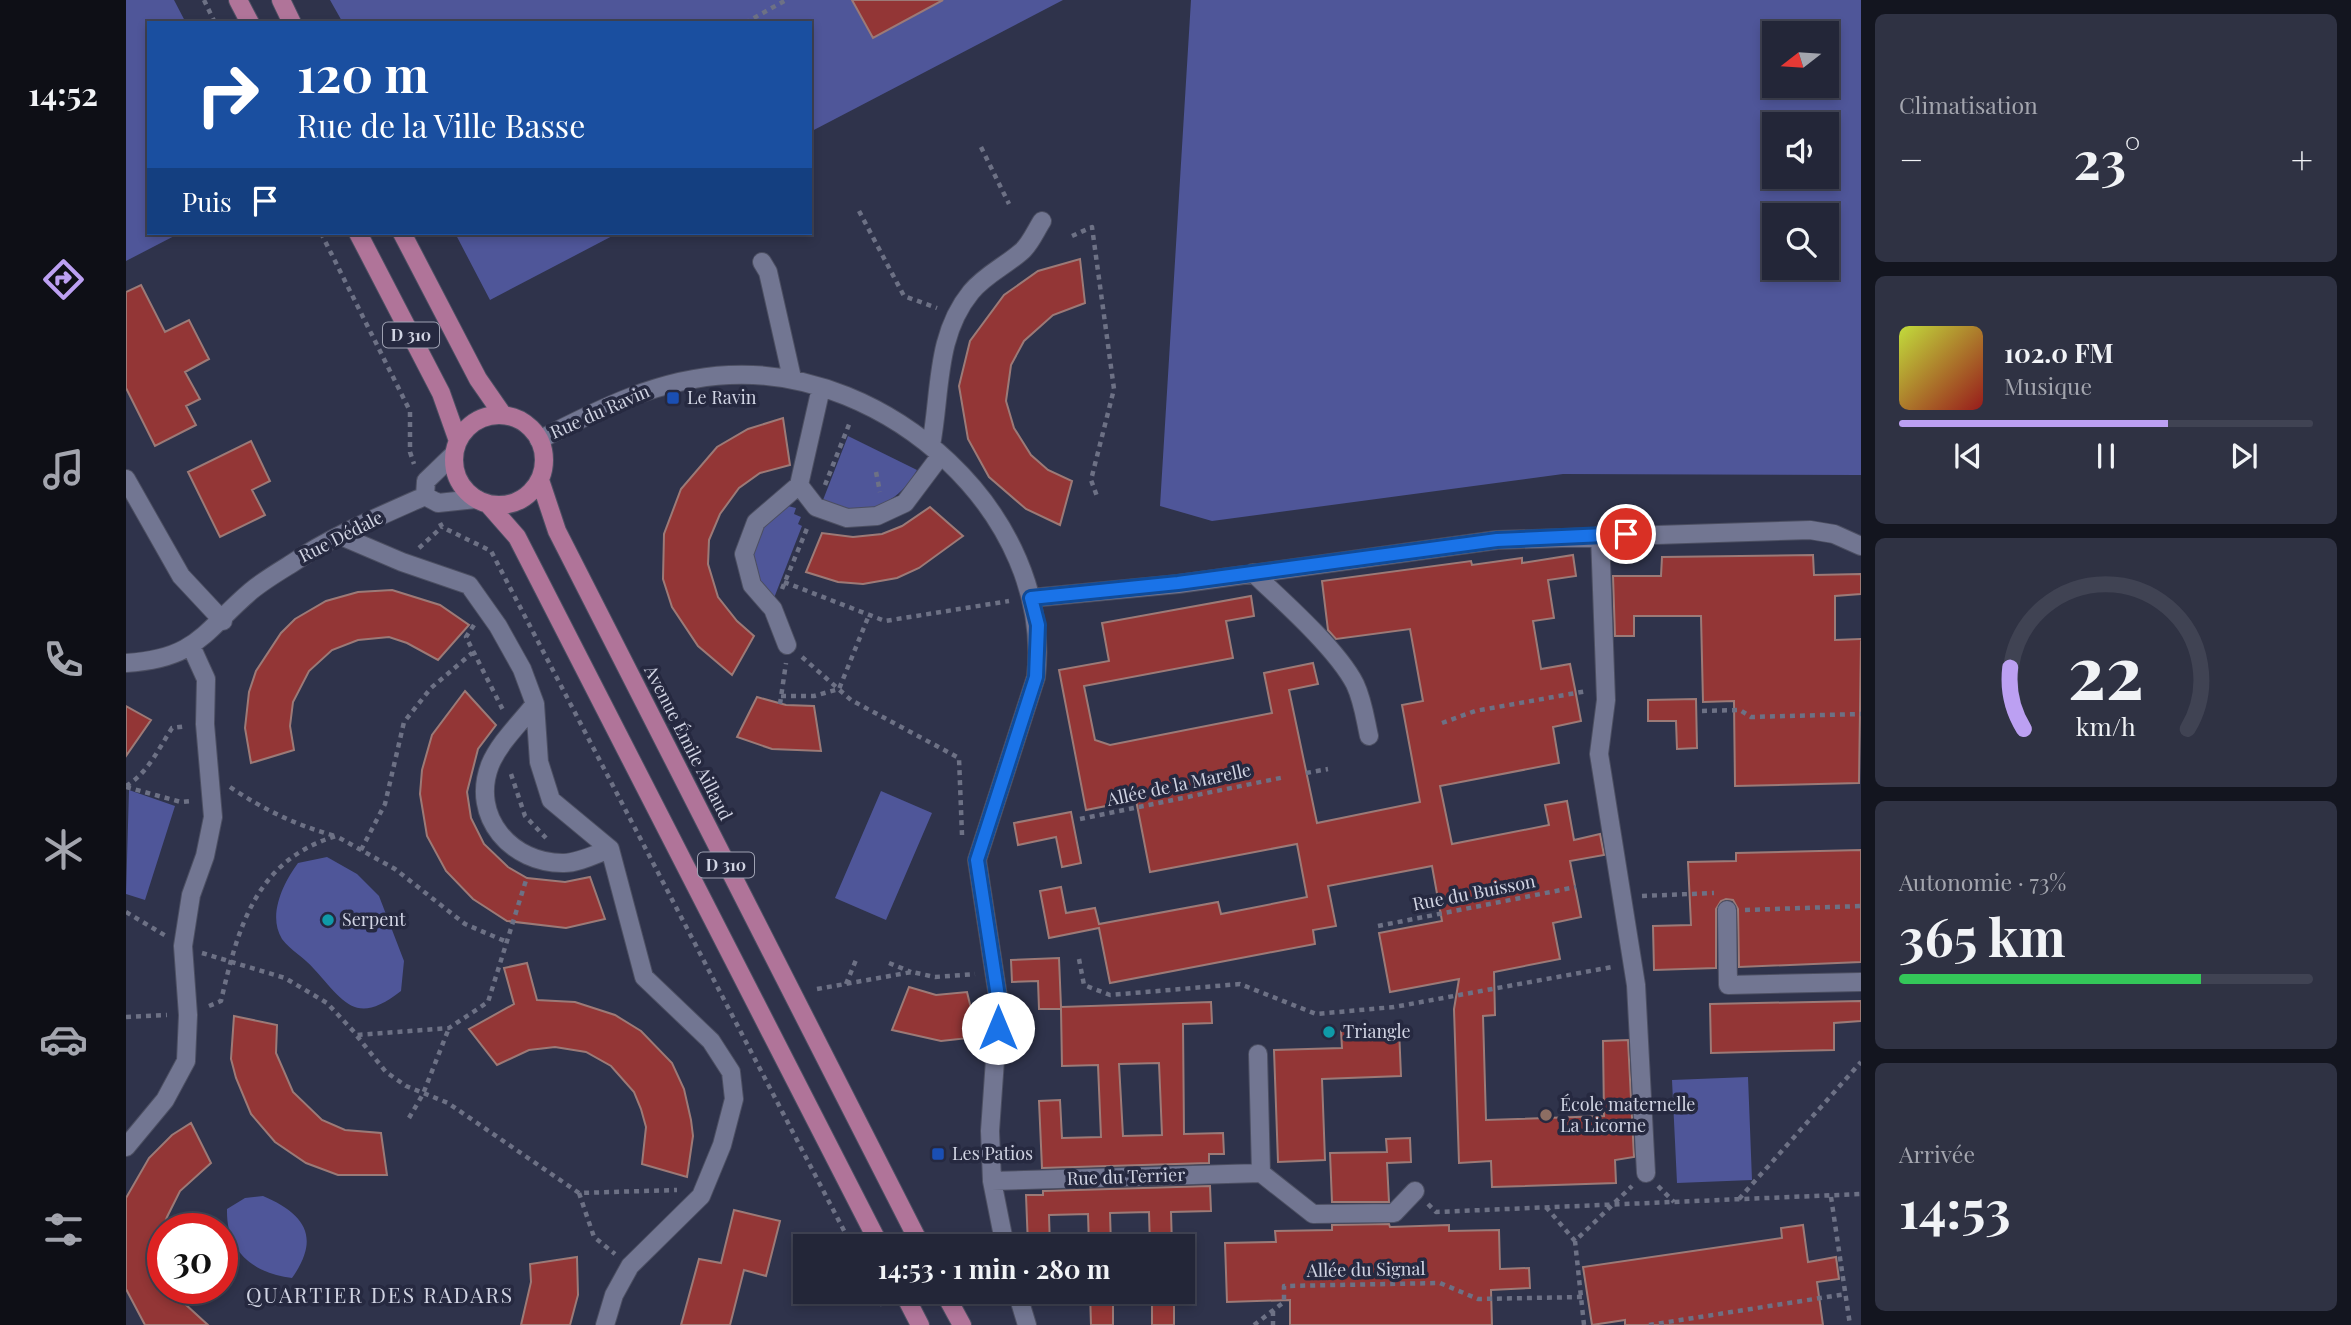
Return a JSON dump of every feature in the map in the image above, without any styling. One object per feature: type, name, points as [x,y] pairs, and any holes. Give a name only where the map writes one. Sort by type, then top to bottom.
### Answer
[{"type":"main road","points":[[238,0],[249,21]]},
{"type":"main road","points":[[281,0],[291,21]]},
{"type":"main road","name":"D 310","points":[[359,235],[441,393],[456,447]]},
{"type":"main road","name":"D 310","points":[[403,235],[478,379],[503,415]]},
{"type":"main road","points":[[503,415],[530,428],[539,440],[544,466],[540,480],[531,492],[518,501],[503,505],[482,502],[458,481],[456,447],[476,421],[503,415]]},
{"type":"main road","name":"Avenue Émile Aillaud","points":[[540,480],[557,531],[915,1234]]},
{"type":"main road","name":"D 310","points":[[482,502],[517,537],[874,1234]]},
{"type":"main road","points":[[909,1304],[920,1325]]},
{"type":"main road","points":[[951,1304],[962,1325]]},
{"type":"street","points":[[799,485],[816,507],[847,518],[877,516],[905,503],[936,450],[939,370],[948,332],[971,292],[1002,263],[1023,251],[1042,221]]},
{"type":"street","points":[[762,262],[768,272],[792,378]]},
{"type":"street","name":"Rue du Ravin","points":[[539,440],[648,389],[729,375],[792,378],[887,415],[936,450],[957,469],[994,517],[1016,557],[1038,625],[1036,677],[977,860],[999,1003],[991,1126],[992,1181],[1003,1234]]},
{"type":"street","points":[[787,645],[773,609],[752,585],[744,554],[756,522],[799,485],[821,388]]},
{"type":"street","points":[[456,447],[426,481],[425,496],[438,503],[482,502]]},
{"type":"street","points":[[126,479],[181,576],[223,621]]},
{"type":"street","name":"Rue Dédale","points":[[126,663],[171,655],[191,646],[223,621],[251,591],[294,562],[425,496]]},
{"type":"street","points":[[1031,598],[1254,573],[1497,540],[1810,530],[1833,534],[1861,546]]},
{"type":"street","points":[[1600,535],[1606,690],[1599,754],[1636,985],[1646,1173]]},
{"type":"street","points":[[341,536],[402,562],[469,585],[498,626],[522,669],[535,704],[539,762],[551,800],[610,849],[644,976],[711,1041],[731,1072],[734,1099],[722,1145],[701,1196],[630,1266],[614,1295],[605,1325]]},
{"type":"street","points":[[1254,573],[1316,636],[1349,675],[1362,701],[1369,736]]},
{"type":"street","points":[[126,1147],[165,1100],[186,1061],[188,1015],[183,946],[191,895],[205,856],[213,817],[205,724],[206,679],[191,646]]},
{"type":"street","points":[[535,704],[490,765],[485,787],[494,825],[513,850],[535,861],[566,863],[610,849]]},
{"type":"street","points":[[1727,910],[1728,985],[1861,982]]},
{"type":"street","points":[[1258,1054],[1261,1173],[1313,1214],[1394,1213],[1415,1191]]},
{"type":"street","name":"Rue du Terrier","points":[[992,1181],[1261,1173]]},
{"type":"street","points":[[1021,1304],[1027,1325]]},
{"type":"path","points":[[204,0],[214,21]]},
{"type":"path","points":[[749,21],[786,0]]},
{"type":"path","points":[[981,148],[1009,204]]},
{"type":"path","points":[[859,211],[904,296],[927,303],[956,318]]},
{"type":"path","points":[[1072,236],[1092,227],[1114,389],[1091,480],[1098,499]]},
{"type":"path","points":[[322,235],[410,411],[410,452],[425,496],[442,527],[491,551],[846,1234]]},
{"type":"path","points":[[780,593],[858,402]]},
{"type":"path","points":[[784,582],[885,621],[1031,598]]},
{"type":"path","points":[[839,690],[869,615]]},
{"type":"path","points":[[787,645],[839,690],[866,709],[959,758],[962,854],[977,860]]},
{"type":"path","points":[[780,704],[787,645]]},
{"type":"path","points":[[361,850],[385,804],[404,722],[431,688],[472,653]]},
{"type":"path","points":[[781,696],[814,696],[839,690]]},
{"type":"path","points":[[1442,723],[1475,711],[1555,695],[1606,690]]},
{"type":"path","points":[[1703,711],[1740,710],[1751,718],[1861,714]]},
{"type":"path","points":[[126,786],[136,780],[150,763],[172,728],[205,724]]},
{"type":"path","points":[[1306,773],[1328,769]]},
{"type":"path","points":[[211,773],[259,807],[298,825],[336,836],[395,869],[465,925],[507,942]]},
{"type":"path","name":"Allée de la Marelle","points":[[1080,819],[1284,777]]},
{"type":"path","points":[[126,786],[181,802],[212,797]]},
{"type":"path","points":[[126,1017],[188,1015],[221,1001],[230,963],[258,892],[285,861],[309,844],[336,836]]},
{"type":"path","points":[[357,1035],[449,1028],[488,1002],[535,861]]},
{"type":"path","name":"Rue du Buisson","points":[[1378,926],[1576,887]]},
{"type":"path","points":[[126,912],[183,946],[230,963],[285,978],[327,1003],[386,1072],[423,1094],[449,1104],[471,1117],[579,1193],[594,1237],[630,1266]]},
{"type":"path","points":[[1079,959],[1084,985],[1111,995],[1210,984],[1240,984],[1317,1014],[1394,1007],[1633,963]]},
{"type":"path","points":[[846,984],[856,960]]},
{"type":"path","points":[[889,962],[912,972],[935,977],[994,973]]},
{"type":"path","points":[[817,989],[912,972]]},
{"type":"path","points":[[409,1118],[423,1094],[449,1028]]},
{"type":"path","points":[[1738,1200],[1861,1062]]},
{"type":"path","points":[[1576,1241],[1646,1173]]},
{"type":"path","points":[[579,1193],[674,1189],[701,1196]]},
{"type":"path","points":[[1415,1191],[1436,1212],[1861,1194]]},
{"type":"path","points":[[1831,1197],[1850,1325]]},
{"type":"path","points":[[1546,1207],[1576,1241],[1584,1325]]},
{"type":"path","name":"Allée du Signal","points":[[1254,1325],[1284,1302],[1284,1286],[1440,1283],[1478,1299],[1583,1297]]},
{"type":"path","points":[[1649,1325],[1846,1294]]},
{"type":"path","points":[[1273,1311],[1273,1325]]},
{"type":"shaded area","points":[[126,0],[174,0],[185,21],[147,21],[147,235],[176,235],[126,261]]},
{"type":"shaded area","points":[[330,0],[1063,0],[812,131],[812,21],[342,21]]},
{"type":"shaded area","points":[[1191,0],[1861,0],[1861,475],[1563,474],[1212,521],[1160,506]]},
{"type":"shaded area","points":[[456,235],[614,235],[490,300]]},
{"type":"shaded area","points":[[848,436],[917,470],[899,493],[876,506],[850,509],[823,500]]},
{"type":"shaded area","points":[[784,505],[796,508],[794,514],[801,517],[798,524],[802,526],[774,598],[755,572],[753,549],[764,527]]},
{"type":"shaded area","points":[[129,790],[175,806],[145,900],[126,894]]},
{"type":"shaded area","points":[[881,791],[932,813],[886,920],[835,898]]},
{"type":"shaded area","points":[[327,857],[357,874],[379,896],[404,961],[401,991],[373,1007],[352,1006],[343,1000],[285,943],[278,930],[276,920],[279,899],[298,863]]},
{"type":"shaded area","points":[[1748,1077],[1752,1180],[1677,1183],[1672,1080]]},
{"type":"shaded area","points":[[263,1196],[277,1203],[298,1219],[304,1228],[306,1250],[292,1278],[265,1271],[244,1257],[238,1249],[238,1213],[227,1213],[227,1209],[245,1198]]},
{"type":"building","points":[[852,0],[943,0],[873,38]]},
{"type":"building","points":[[1080,259],[1085,303],[1053,315],[1024,341],[1011,365],[1006,401],[1014,428],[1031,455],[1048,470],[1072,481],[1060,525],[1026,509],[989,477],[968,439],[959,386],[970,341],[1004,295],[1038,271]]},
{"type":"building","points":[[141,285],[165,332],[189,320],[209,359],[185,372],[200,399],[186,406],[196,425],[155,446],[126,388],[126,292]]},
{"type":"building","points":[[783,418],[790,465],[760,473],[739,488],[720,514],[709,540],[708,564],[718,597],[737,621],[754,636],[732,675],[698,646],[672,607],[663,579],[664,534],[681,489],[717,447],[748,429]]},
{"type":"building","points":[[251,441],[270,481],[252,490],[265,515],[220,537],[188,472]]},
{"type":"building","points":[[930,507],[963,536],[919,568],[897,578],[863,584],[838,582],[806,572],[822,533],[853,537],[882,534],[902,526]]},
{"type":"building","points":[[1573,555],[1576,576],[1548,580],[1554,618],[1533,621],[1541,669],[1570,664],[1581,721],[1553,727],[1559,763],[1440,786],[1452,844],[1549,825],[1545,805],[1567,801],[1574,840],[1600,834],[1604,855],[1570,861],[1581,917],[1553,923],[1560,959],[1494,972],[1495,1015],[1483,1016],[1486,1120],[1604,1116],[1603,1041],[1628,1040],[1634,1157],[1615,1160],[1616,1183],[1492,1187],[1491,1161],[1459,1163],[1454,1009],[1459,979],[1390,992],[1379,933],[1442,921],[1432,866],[1328,886],[1336,926],[1313,930],[1315,944],[1110,983],[1099,928],[1049,938],[1040,891],[1061,887],[1066,913],[1095,908],[1099,924],[1218,902],[1221,914],[1307,897],[1297,844],[1150,872],[1136,800],[1086,810],[1059,670],[1109,661],[1102,623],[1251,596],[1254,616],[1226,621],[1233,658],[1084,686],[1095,740],[1110,745],[1272,713],[1264,673],[1313,663],[1318,684],[1289,690],[1317,823],[1420,802],[1402,705],[1423,701],[1410,629],[1336,639],[1328,630],[1322,581],[1471,561],[1472,565],[1522,558],[1522,563]]},
{"type":"building","points":[[1813,555],[1814,575],[1861,574],[1861,594],[1835,596],[1835,640],[1861,639],[1859,783],[1735,786],[1734,701],[1703,702],[1701,616],[1634,616],[1634,636],[1615,636],[1613,576],[1661,576],[1662,557]]},
{"type":"building","points":[[392,590],[440,605],[469,625],[438,660],[407,643],[389,637],[358,640],[332,650],[309,671],[293,702],[290,726],[294,750],[251,763],[245,728],[249,692],[256,671],[281,633],[295,619],[326,601],[358,592]]},
{"type":"building","points":[[465,691],[496,725],[478,749],[467,792],[471,818],[484,844],[508,867],[527,878],[565,882],[590,877],[605,919],[566,928],[507,921],[473,899],[446,871],[427,836],[420,794],[422,770],[432,735]]},
{"type":"building","points":[[757,697],[786,705],[814,706],[821,751],[772,749],[737,737]]},
{"type":"building","points":[[1696,699],[1697,748],[1677,749],[1676,721],[1648,721],[1648,700]]},
{"type":"building","points":[[126,706],[151,720],[126,756]]},
{"type":"building","points":[[1071,812],[1081,863],[1062,867],[1056,837],[1018,845],[1014,823]]},
{"type":"building","points":[[1861,850],[1861,962],[1739,967],[1738,909],[1733,900],[1726,899],[1721,901],[1716,909],[1716,968],[1654,970],[1653,926],[1691,925],[1688,862],[1736,861],[1736,853]]},
{"type":"building","points":[[1059,958],[1061,1007],[1211,1002],[1212,1023],[1183,1024],[1184,1134],[1223,1133],[1224,1154],[1209,1154],[1209,1163],[1042,1168],[1039,1101],[1060,1100],[1062,1138],[1101,1137],[1098,1065],[1062,1066],[1061,1009],[1039,1009],[1038,981],[1012,982],[1011,960]],"holes":[[[1159,1063],[1162,1135],[1123,1136],[1119,1064]]]},
{"type":"building","points":[[527,963],[537,1000],[575,1002],[615,1015],[641,1031],[672,1063],[684,1089],[691,1120],[693,1136],[687,1177],[642,1164],[646,1127],[641,1109],[634,1092],[611,1066],[586,1052],[555,1047],[529,1050],[497,1065],[469,1029],[514,1004],[504,968]]},
{"type":"building","points":[[909,987],[936,995],[967,992],[978,1037],[941,1041],[892,1030]]},
{"type":"building","points":[[1861,1001],[1861,1021],[1834,1023],[1834,1050],[1711,1053],[1710,1004]]},
{"type":"building","points":[[234,1016],[277,1025],[276,1053],[293,1092],[322,1120],[345,1130],[381,1133],[387,1175],[338,1175],[306,1163],[275,1142],[251,1114],[236,1078],[231,1059]]},
{"type":"building","points":[[1399,1029],[1401,1076],[1322,1079],[1325,1160],[1278,1162],[1274,1050],[1342,1048],[1341,1031]]},
{"type":"building","points":[[191,1123],[211,1163],[180,1191],[169,1213],[147,1213],[147,1304],[185,1304],[208,1325],[145,1325],[126,1289],[126,1198],[149,1158],[172,1135]]},
{"type":"building","points":[[1410,1138],[1411,1162],[1387,1163],[1389,1202],[1332,1202],[1330,1153],[1387,1152],[1386,1139]]},
{"type":"building","points":[[1210,1186],[1211,1211],[1171,1212],[1172,1234],[1150,1234],[1149,1212],[1110,1213],[1111,1234],[1089,1234],[1088,1214],[1049,1215],[1050,1234],[1028,1234],[1026,1195],[1043,1195],[1043,1191]]},
{"type":"building","points":[[734,1210],[780,1221],[766,1276],[744,1270],[730,1325],[681,1325],[699,1259],[721,1263]]},
{"type":"building","points":[[1389,1224],[1390,1227],[1449,1225],[1449,1231],[1499,1230],[1500,1269],[1529,1268],[1530,1288],[1491,1290],[1492,1325],[1290,1325],[1290,1300],[1227,1302],[1225,1243],[1276,1242],[1275,1231],[1332,1230],[1332,1225]]},
{"type":"building","points":[[1803,1225],[1808,1262],[1836,1257],[1839,1279],[1817,1282],[1823,1325],[1625,1325],[1625,1320],[1592,1325],[1583,1267],[1782,1238],[1781,1228]]},
{"type":"building","points":[[577,1257],[578,1295],[570,1325],[521,1325],[531,1282],[530,1264]]},
{"type":"building","points":[[1090,1304],[1113,1304],[1113,1325],[1091,1325]]},
{"type":"building","points":[[1152,1304],[1174,1304],[1174,1325],[1152,1325]]},
{"type":"place","name":"Le Ravin","points":[[673,398]]},
{"type":"place","name":"Serpent","points":[[328,920]]},
{"type":"place","name":"Triangle","points":[[1329,1032]]},
{"type":"place","name":"École maternelle La Licorne","points":[[1546,1115]]},
{"type":"place","name":"Les Patios","points":[[938,1154]]},
{"type":"district","name":"QUARTIER DES RADARS","points":[[380,1296]]},
{"type":"route","points":[[998,1028],[999,1003],[977,874],[977,860],[1036,677],[1038,625],[1031,598],[1178,583],[1497,540],[1626,534]]}]
